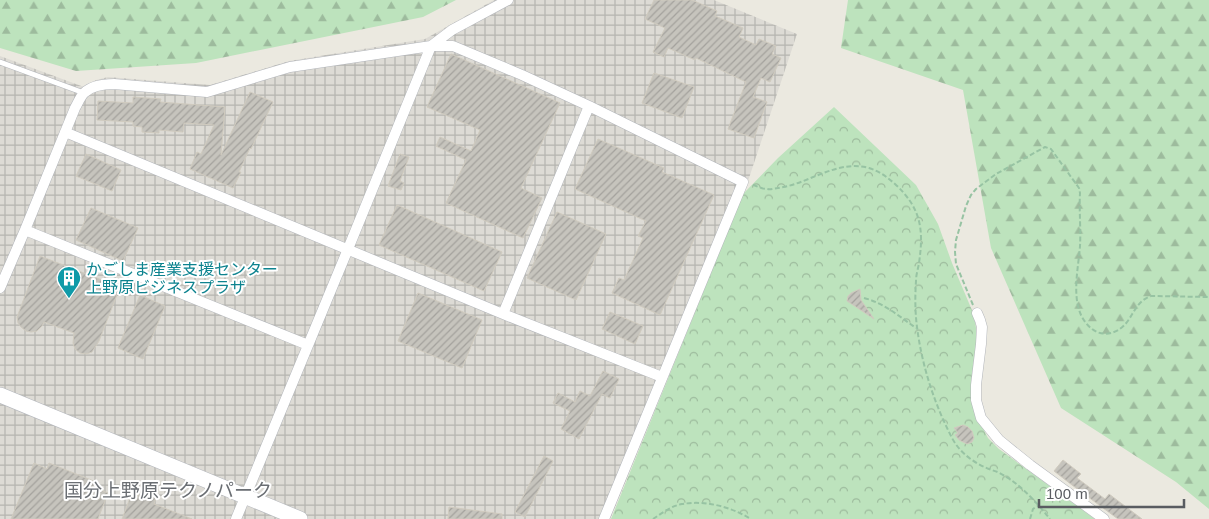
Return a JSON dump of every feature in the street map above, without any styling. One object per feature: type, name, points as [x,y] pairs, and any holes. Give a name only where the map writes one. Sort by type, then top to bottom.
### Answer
[{"type":"street","points":[[236,519],[431,46],[452,30],[508,0]]},
{"type":"street","points":[[0,288],[75,108],[84,93],[94,87],[106,84],[207,92],[290,67],[431,46],[453,46],[589,106],[743,182],[604,519]]},
{"type":"street","points":[[503,314],[589,106]]},
{"type":"street","points":[[65,132],[503,314],[662,377]]},
{"type":"street","points":[[25,230],[308,345]]},
{"type":"street","points":[[977,313],[982,327],[976,385],[976,400],[981,418],[999,440],[1104,519]]},
{"type":"street","points":[[0,395],[300,519]]},
{"type":"lane","points":[[0,62],[84,93]]},
{"type":"path","points":[[977,313],[956,264],[956,240],[966,206],[976,189],[996,174],[1045,147],[1051,149],[1079,188],[1080,245],[1076,285],[1077,304],[1080,315],[1087,326],[1095,332],[1102,334],[1112,333],[1128,322],[1138,304],[1151,296],[1209,297]]},
{"type":"path","points":[[743,182],[768,189],[791,186],[840,167],[852,166],[870,168],[884,175],[900,189],[914,206],[921,222],[921,245],[915,303],[917,328],[927,379],[940,413],[954,441],[962,451],[972,460],[1004,475],[1024,490],[1050,519]]},
{"type":"path","points":[[864,298],[873,300],[917,328]]},
{"type":"path","points":[[654,519],[664,511],[682,504],[706,504],[719,505],[751,519]]},
{"type":"path","points":[[1030,519],[1033,509],[1039,505]]},
{"type":"shaded area","points":[[494,0],[714,0],[797,34],[744,193],[610,519],[0,519],[0,56],[84,87],[96,80],[108,77],[210,85],[289,61],[425,39]]},
{"type":"green space","points":[[0,0],[456,0],[423,17],[196,63],[76,71],[0,48]]},
{"type":"green space","points":[[848,0],[1209,0],[1209,509],[1176,482],[1061,408],[991,248],[963,90],[841,48]]},
{"type":"green space","points":[[834,107],[916,185],[938,224],[974,315],[976,348],[971,382],[971,399],[976,415],[988,438],[999,449],[1095,519],[611,519],[743,194],[778,158]]},
{"type":"building","points":[[654,0],[692,0],[717,11],[715,16],[743,28],[739,37],[756,45],[759,39],[776,46],[772,54],[781,58],[770,82],[761,78],[753,97],[767,102],[754,138],[728,129],[746,82],[696,58],[695,60],[668,48],[664,57],[653,52],[665,28],[645,19]]},
{"type":"building","points":[[451,54],[560,103],[521,188],[542,198],[523,238],[446,203],[466,160],[436,146],[440,137],[471,151],[480,130],[427,107]]},
{"type":"building","points":[[654,73],[694,87],[682,118],[642,103]]},
{"type":"building","points":[[250,92],[273,102],[233,188],[190,169],[197,152],[201,154],[214,125],[184,123],[183,132],[159,130],[159,133],[142,132],[142,127],[133,126],[133,122],[97,120],[98,101],[133,103],[133,97],[161,99],[160,102],[225,107],[221,155]]},
{"type":"building","points":[[598,139],[664,168],[662,172],[714,195],[660,315],[612,293],[619,278],[624,280],[643,238],[638,236],[646,221],[575,189]]},
{"type":"building","points":[[86,154],[121,170],[112,191],[76,176]]},
{"type":"building","points":[[400,154],[409,157],[400,181],[404,183],[401,190],[388,186]]},
{"type":"building","points":[[397,205],[502,252],[484,291],[379,245]]},
{"type":"building","points":[[91,208],[138,228],[123,261],[76,240]]},
{"type":"building","points":[[557,212],[606,234],[576,300],[527,278]]},
{"type":"building","name":"かごしま産業支援センター 上野原ビジネスプラザ","points":[[40,256],[120,287],[99,341],[92,352],[80,353],[75,349],[73,343],[74,333],[44,322],[37,331],[31,332],[26,331],[18,323],[17,317]]},
{"type":"building","points":[[860,289],[861,300],[874,319],[847,301],[851,293]]},
{"type":"building","points":[[418,293],[482,320],[462,368],[398,341]]},
{"type":"building","points":[[140,295],[165,306],[143,359],[118,348]]},
{"type":"building","points":[[610,312],[643,326],[635,344],[602,329]]},
{"type":"building","points":[[603,371],[619,379],[610,398],[602,394],[579,439],[561,429],[570,411],[553,403],[558,393],[575,402],[580,391],[590,396]]},
{"type":"building","points":[[963,425],[972,431],[974,438],[972,442],[967,444],[959,440],[955,435],[958,433],[954,428]]},
{"type":"building","points":[[544,456],[553,461],[525,517],[515,512]]},
{"type":"building","points":[[1063,460],[1081,474],[1077,478],[1105,499],[1109,494],[1142,519],[1118,519],[1072,485],[1054,471]]},
{"type":"building","points":[[34,463],[47,469],[49,463],[96,482],[94,487],[108,493],[98,519],[11,519]]},
{"type":"building","points":[[143,482],[159,489],[154,504],[192,519],[122,519],[130,498],[136,500]]},
{"type":"building","points":[[449,507],[502,514],[502,519],[448,519]]},
{"type":"place","name":"かごしま産業支援センター 上野原ビジネスプラザ","points":[[69,299]]},
{"type":"district","name":"国分上野原テクノパーク","points":[[168,490]]}]
